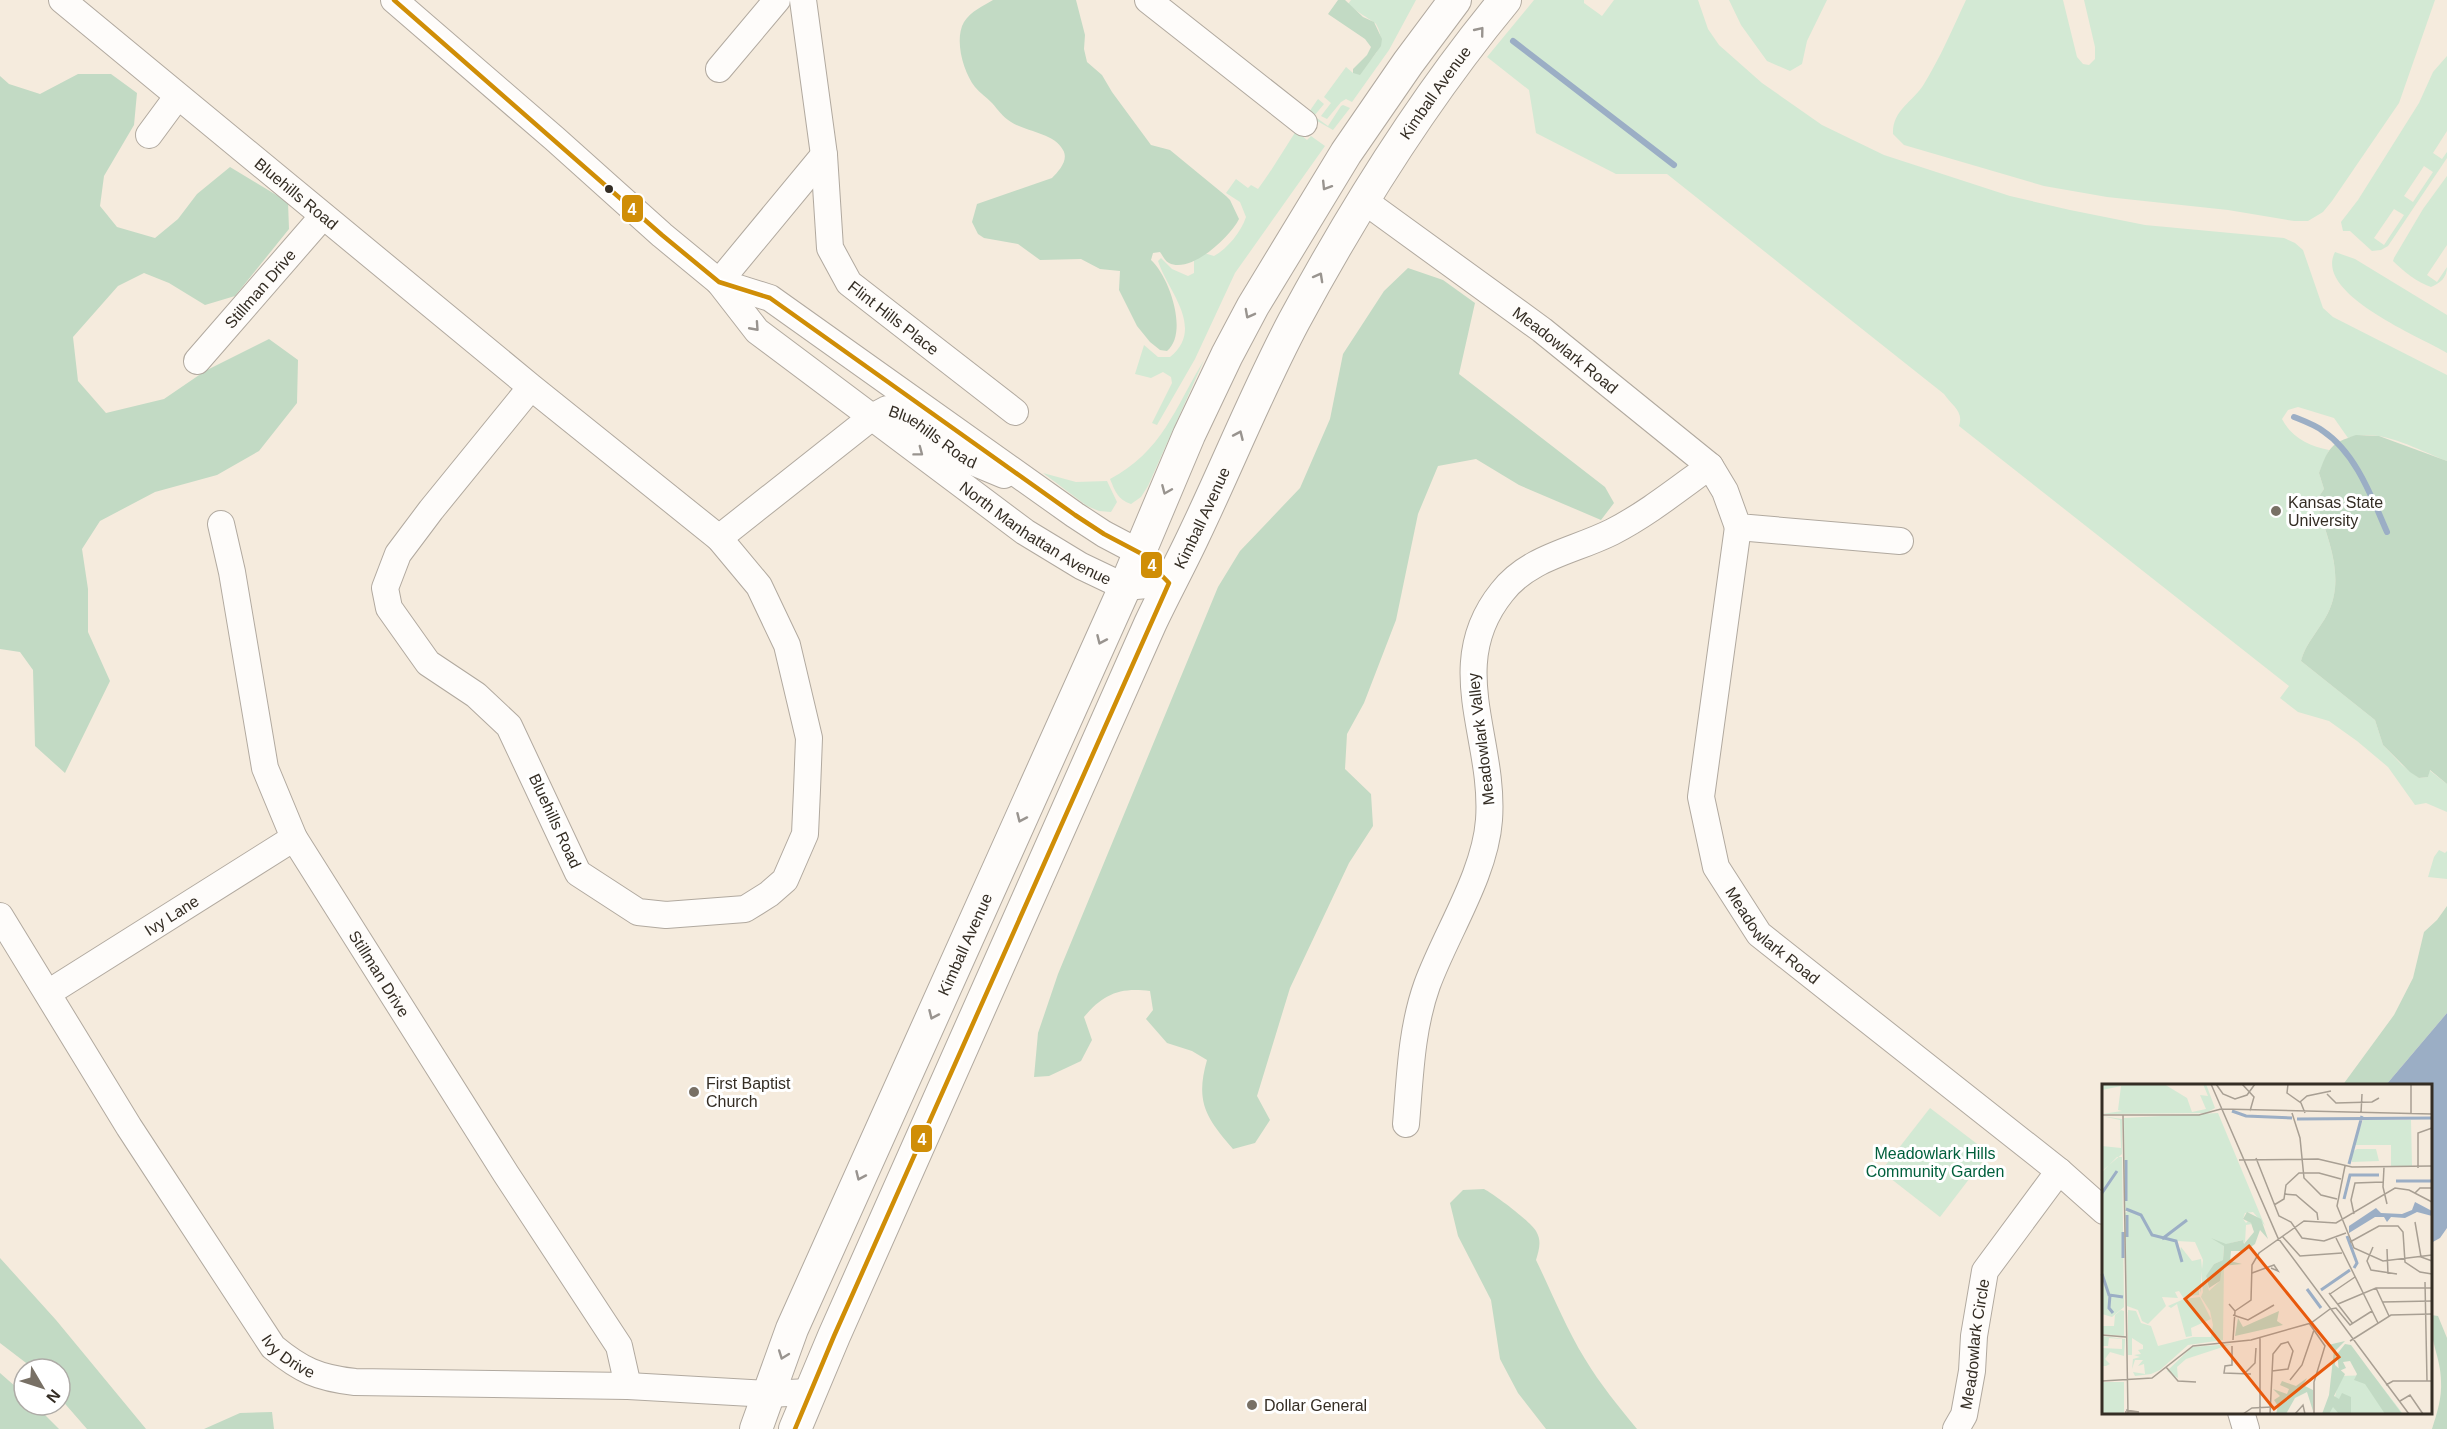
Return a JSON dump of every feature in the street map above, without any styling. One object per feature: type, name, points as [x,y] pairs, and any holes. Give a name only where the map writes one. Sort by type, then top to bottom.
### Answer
[{"type":"main road","name":"Kimball Avenue","points":[[756,1429],[797,1318],[1125,587],[1189,435],[1227,355],[1253,306],[1347,153],[1408,63],[1455,0]]},
{"type":"main road","points":[[1363,200],[1354,195],[1352,184],[1357,174],[1438,55],[1468,0]]},
{"type":"main road","name":"Kimball Avenue","points":[[795,1429],[1169,583],[1194,535],[1253,404],[1284,342],[1363,200],[1468,45],[1505,0]]},
{"type":"street","name":"Bluehills Road","points":[[62,0],[531,387],[719,538],[759,586],[787,645],[809,738],[805,834],[785,880],[769,894],[745,909],[666,915],[638,912],[578,873],[509,726],[476,694],[428,663],[389,608],[386,588],[398,554],[531,387]]},
{"type":"street","name":"North Manhattan Avenue","points":[[394,0],[662,235],[719,282],[757,332],[1025,531],[1089,571],[1125,587],[1169,583]]},
{"type":"street","points":[[719,69],[777,0]]},
{"type":"street","name":"Flint Hills Place","points":[[803,0],[824,156],[830,248],[849,283],[1015,412]]},
{"type":"street","points":[[1148,0],[1304,123]]},
{"type":"street","points":[[149,135],[177,97]]},
{"type":"street","points":[[719,282],[824,156]]},
{"type":"street","name":"Meadowlark Road","points":[[1363,200],[1542,330],[1710,466],[1725,491],[1738,527],[1701,797],[1716,867],[1759,934],[2059,1171],[2102,1210]]},
{"type":"street","name":"Stillman Drive","points":[[197,361],[323,216]]},
{"type":"street","name":"North Manhattan Avenue","points":[[719,282],[770,298],[1104,534],[1140,553],[1169,583]]},
{"type":"street","name":"Bluehills Road","points":[[719,538],[872,417],[888,409],[910,417],[968,460],[1041,490]]},
{"type":"street","name":"Meadowlark Valley","points":[[1406,1124],[1415,1027],[1427,986],[1483,853],[1489,823],[1489,783],[1473,689],[1472,666],[1476,639],[1502,592],[1520,573],[1547,558],[1613,532],[1652,509],[1710,466]]},
{"type":"street","name":"Stillman Drive","points":[[220,524],[232,572],[265,768],[294,838],[506,1174],[619,1346],[628,1386]]},
{"type":"street","points":[[1738,527],[1900,541]]},
{"type":"street","name":"Ivy Lane","points":[[48,993],[294,838]]},
{"type":"street","name":"Ivy Drive","points":[[0,916],[129,1127],[273,1347],[295,1365],[328,1379],[355,1382],[628,1386],[768,1394],[810,1392]]},
{"type":"street","name":"Meadowlark Circle","points":[[1956,1429],[1964,1415],[1985,1271],[2059,1171]]},
{"type":"street","points":[[2241,1414],[2246,1429]]},
{"type":"green space","points":[[993,0],[1076,0],[1085,35],[1084,49],[1087,62],[1102,75],[1151,145],[1170,150],[1230,200],[1239,219],[1219,244],[1209,252],[1198,259],[1178,265],[1169,263],[1160,252],[1153,253],[1151,260],[1170,291],[1176,319],[1173,343],[1167,351],[1160,350],[1150,342],[1137,326],[1119,290],[1120,271],[1100,269],[1081,259],[1040,260],[1018,244],[984,238],[978,234],[972,222],[977,204],[1052,178],[1060,169],[1065,158],[1059,144],[1047,136],[1017,125],[1006,118],[975,87],[967,73],[961,55],[961,29],[970,15]]},
{"type":"green space","points":[[1338,0],[1345,0],[1363,17],[1374,22],[1382,39],[1381,46],[1360,75],[1353,73],[1353,69],[1367,55],[1371,47],[1365,39],[1328,14]]},
{"type":"green space","points":[[1351,0],[1416,0],[1389,50],[1352,102],[1346,99],[1341,102],[1327,119],[1321,116],[1331,103],[1324,97],[1346,67],[1353,73],[1372,58],[1381,39],[1376,24],[1348,4]]},
{"type":"green space","points":[[1534,0],[1584,0],[1584,3],[1602,16],[1614,0],[1698,0],[1708,29],[1719,45],[1762,83],[1822,125],[1884,155],[2010,196],[2070,210],[2145,225],[2284,238],[2303,250],[2323,308],[2333,317],[2447,375],[2447,461],[2398,441],[2373,435],[2348,438],[2334,418],[2298,407],[2288,410],[2282,419],[2290,431],[2301,440],[2329,450],[2319,473],[2324,489],[2316,501],[2333,557],[2335,585],[2328,613],[2301,661],[2375,720],[2383,745],[2402,765],[2419,778],[2428,777],[2429,770],[2447,784],[2447,812],[2426,803],[2415,805],[2388,767],[2357,741],[2329,721],[2298,712],[2280,698],[2289,686],[1959,426],[1959,412],[1944,394],[1667,174],[1616,174],[1536,133],[1529,90],[1487,57]]},
{"type":"green space","points":[[1729,0],[1827,0],[1807,41],[1802,64],[1790,71],[1767,61],[1741,25]]},
{"type":"green space","points":[[1966,0],[2063,0],[2077,57],[2083,64],[2089,65],[2095,59],[2095,47],[2084,0],[2435,0],[2399,103],[2323,212],[2308,221],[2294,221],[2228,210],[2107,197],[2044,186],[1904,145],[1893,134],[1896,119],[1899,112],[1924,84]]},
{"type":"green space","points":[[2447,56],[2447,131],[2433,153],[2442,159],[2447,152],[2447,158],[2388,246],[2372,251],[2350,231],[2343,231],[2341,222],[2358,200],[2419,103],[2433,72]],"holes":[[[2424,166],[2433,172],[2413,202],[2404,196]],[[2394,209],[2404,215],[2384,245],[2374,238]]]},
{"type":"green space","points":[[78,74],[111,74],[137,93],[134,125],[104,176],[100,206],[117,227],[155,238],[178,219],[197,194],[230,167],[288,202],[289,229],[235,296],[205,305],[169,283],[144,273],[118,286],[73,337],[78,381],[106,413],[164,399],[205,371],[269,339],[298,360],[297,403],[259,451],[217,475],[155,492],[100,521],[82,549],[88,589],[88,632],[110,681],[65,773],[35,746],[33,670],[20,652],[0,649],[0,76],[9,84],[40,94]]},
{"type":"green space","points":[[1318,99],[1324,104],[1314,116],[1328,126],[1341,106],[1350,108],[1333,130],[1312,118],[1309,112]]},
{"type":"green space","points":[[1298,128],[1306,132],[1302,136],[1307,140],[1311,136],[1325,146],[1235,273],[1195,359],[1157,425],[1152,423],[1172,383],[1171,377],[1163,372],[1151,378],[1135,374],[1144,345],[1158,357],[1170,357],[1180,346],[1185,334],[1181,309],[1158,261],[1161,258],[1172,269],[1188,276],[1194,273],[1194,258],[1204,253],[1214,256],[1224,249],[1237,234],[1246,217],[1240,202],[1226,193],[1236,179],[1248,188],[1251,185],[1258,189]]},
{"type":"green space","points":[[2447,176],[2447,245],[2427,275],[2437,282],[2447,267],[2447,271],[2442,280],[2431,287],[2421,283],[2393,261],[2423,209]]},
{"type":"green space","points":[[2335,252],[2355,259],[2447,315],[2447,353],[2394,325],[2354,298],[2340,283],[2332,268]]},
{"type":"green space","points":[[1408,268],[1443,280],[1475,303],[1459,374],[1605,487],[1614,503],[1601,520],[1519,485],[1476,459],[1438,466],[1418,514],[1396,620],[1364,703],[1347,734],[1345,769],[1371,794],[1373,826],[1349,863],[1290,988],[1257,1096],[1270,1120],[1255,1143],[1233,1149],[1216,1128],[1205,1109],[1202,1087],[1207,1060],[1192,1051],[1167,1043],[1146,1019],[1153,1010],[1150,991],[1121,991],[1098,1003],[1084,1017],[1092,1040],[1081,1061],[1049,1076],[1034,1077],[1038,1033],[1058,974],[1218,587],[1240,551],[1300,488],[1330,419],[1343,354],[1384,291]]},
{"type":"green space","points":[[1204,360],[1148,486],[1141,497],[1131,504],[1123,500],[1110,479],[1143,456],[1155,442]]},
{"type":"green space","points":[[2356,435],[2379,436],[2447,461],[2447,784],[2430,770],[2428,777],[2419,778],[2410,772],[2383,745],[2375,720],[2301,661],[2328,613],[2335,585],[2333,557],[2316,501],[2324,489],[2319,473],[2328,452],[2336,444]]},
{"type":"green space","points":[[1043,473],[1076,482],[1107,481],[1117,502],[1111,512],[1099,511],[1087,506]]},
{"type":"green space","points":[[2439,850],[2445,853],[2447,851],[2447,879],[2428,877],[2434,857]]},
{"type":"green space","points":[[2447,906],[2447,1013],[2387,1084],[2343,1084],[2394,1015],[2413,978],[2424,932]]},
{"type":"green space","name":"Meadowlark Hills Community Garden","points":[[1930,1108],[1989,1153],[1940,1217],[1881,1171]]},
{"type":"green space","points":[[1484,1189],[1504,1202],[1536,1231],[1539,1249],[1536,1260],[1572,1335],[1597,1377],[1637,1429],[1546,1429],[1518,1393],[1500,1359],[1491,1300],[1458,1236],[1450,1203],[1463,1190]]},
{"type":"green space","points":[[0,1258],[56,1320],[146,1429],[87,1429],[72,1412],[72,1357],[18,1357],[0,1343]]},
{"type":"green space","points":[[2432,1315],[2438,1316],[2447,1338],[2447,1429],[2432,1429],[2439,1405],[2441,1387],[2439,1364],[2432,1333]]},
{"type":"green space","points":[[0,1373],[12,1384],[12,1417],[47,1417],[59,1429],[0,1429]]},
{"type":"green space","points":[[272,1412],[274,1429],[204,1429],[240,1413]]},
{"type":"water","points":[[2447,1013],[2447,1228],[2440,1238],[2432,1242],[2432,1084],[2387,1084]]},
{"type":"waterway","points":[[1513,41],[1674,165]]},
{"type":"waterway","points":[[2294,417],[2320,429],[2345,451],[2362,477],[2387,532]]},
{"type":"transit line","name":"4","points":[[394,0],[662,235],[719,282],[770,298],[1075,515],[1140,553],[1169,583],[834,1336],[795,1429]]},
{"type":"place","name":"Kansas State University","points":[[2276,511]]},
{"type":"place","name":"First Baptist Church","points":[[694,1092]]},
{"type":"place","name":"Dollar General","points":[[1252,1405]]}]
